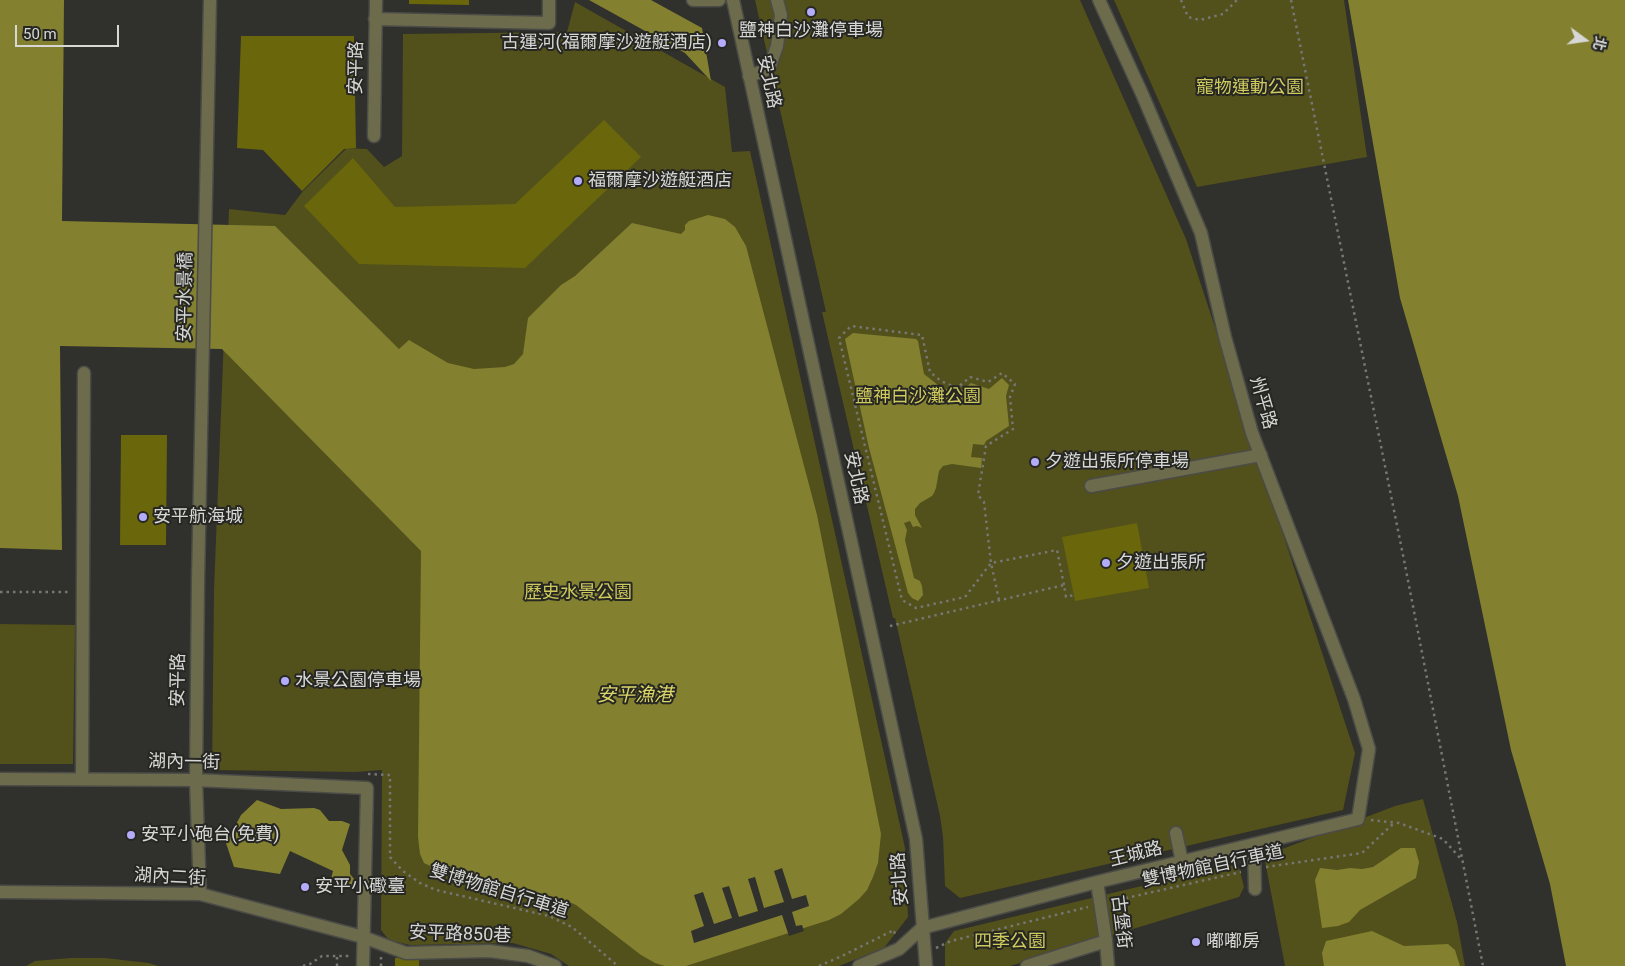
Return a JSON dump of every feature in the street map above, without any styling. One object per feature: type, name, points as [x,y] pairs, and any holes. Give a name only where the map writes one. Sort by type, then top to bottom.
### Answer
[{"type":"street","name":"安平水景橋","points":[[198,581],[210,0]]},
{"type":"street","name":"安平路","points":[[374,136],[376,0]]},
{"type":"street","points":[[375,19],[549,24],[549,0]]},
{"type":"street","points":[[693,0],[719,0]]},
{"type":"street","name":"安北路","points":[[733,0],[916,839],[925,960]]},
{"type":"street","points":[[749,76],[769,69],[777,46],[781,15],[777,0]]},
{"type":"street","name":"州平路","points":[[1100,0],[1201,233],[1225,337],[1252,433],[1354,699],[1369,749],[1358,819]]},
{"type":"street","points":[[82,779],[84,373]]},
{"type":"street","points":[[1091,486],[1261,456]]},
{"type":"street","name":"安平路","points":[[198,581],[196,780],[200,894]]},
{"type":"street","name":"湖內一街","points":[[0,779],[196,780],[367,788],[363,938]]},
{"type":"street","name":"王城路","points":[[922,928],[1097,882],[1358,819]]},
{"type":"street","points":[[1176,833],[1182,862]]},
{"type":"street","points":[[1254,844],[1255,889]]},
{"type":"street","name":"古堡街","points":[[1097,882],[1108,966]]},
{"type":"street","name":"湖內二街","points":[[0,892],[200,894],[363,938]]},
{"type":"street","points":[[859,966],[899,949],[922,928]]},
{"type":"street","points":[[363,938],[363,961]]},
{"type":"street","name":"安平路850巷","points":[[363,938],[406,953],[489,951],[555,966]]},
{"type":"street","points":[[1027,966],[1106,941]]},
{"type":"path","points":[[1181,0],[1188,16],[1200,20],[1223,14],[1237,0]]},
{"type":"path","points":[[1291,0],[1404,560],[1483,966]]},
{"type":"path","points":[[999,600],[992,563],[984,502],[978,496],[986,446],[1013,429],[1010,397],[1014,384],[1002,372],[988,382],[970,377],[957,388],[941,381],[930,372],[922,335],[850,326],[839,338],[902,600],[916,608],[965,598],[992,563],[1057,550],[1066,597],[1074,595]]},
{"type":"path","points":[[890,626],[1064,585]]},
{"type":"path","points":[[0,592],[82,592]]},
{"type":"path","name":"雙博物館自行車道","points":[[368,774],[390,774],[390,857],[402,871],[436,890],[549,916],[572,928],[618,966]]},
{"type":"path","points":[[1358,819],[1394,823],[1443,839],[1462,860]]},
{"type":"path","name":"雙博物館自行車道","points":[[925,960],[951,941],[1101,904],[1255,869],[1362,853],[1394,823]]},
{"type":"path","points":[[819,966],[894,930],[899,949]]},
{"type":"path","points":[[303,966],[322,956],[338,956],[363,961]]},
{"type":"path","points":[[337,966],[338,956]]},
{"type":"shaded area","points":[[478,956],[521,960],[519,966],[419,966],[419,958]]},
{"type":"green space","name":"鹽神白沙灘公園","points":[[755,0],[1080,0],[1186,239],[1355,753],[1343,810],[960,898],[945,886],[940,816],[822,312],[826,312]]},
{"type":"green space","name":"寵物運動公園","points":[[1114,0],[1344,0],[1367,157],[1197,187]]},
{"type":"green space","name":"歷史水景公園","points":[[575,2],[725,87],[732,152],[750,151],[905,848],[908,917],[884,948],[839,966],[569,966],[551,954],[513,943],[410,945],[389,940],[381,930],[382,770],[355,772],[212,770],[214,590],[229,209],[285,215],[303,191],[347,148],[367,149],[384,167],[402,156],[403,34],[567,32]]},
{"type":"green space","points":[[0,624],[75,625],[73,764],[0,764]]},
{"type":"green space","points":[[1423,799],[1457,922],[1465,966],[1285,966],[1264,856],[1395,806]]},
{"type":"green space","name":"四季公園","points":[[1229,865],[1239,868],[1244,887],[1239,897],[1010,966],[945,966],[945,943],[954,931]]},
{"type":"green space","points":[[105,958],[149,963],[158,966],[26,966],[35,961]]},
{"type":"water","name":"安平漁港","points":[[0,0],[64,0],[62,221],[275,226],[399,349],[409,340],[448,363],[474,369],[505,367],[514,364],[523,354],[528,318],[561,285],[575,276],[632,223],[681,234],[689,221],[708,215],[725,219],[735,227],[746,246],[817,515],[881,834],[878,863],[867,890],[859,899],[841,914],[829,920],[686,966],[665,966],[641,955],[576,905],[563,899],[441,871],[424,863],[420,854],[418,837],[421,551],[222,349],[60,346],[62,550],[0,548]]},
{"type":"water","points":[[589,0],[651,0],[702,28],[711,81],[685,53]]},
{"type":"water","points":[[1348,0],[1625,0],[1625,966],[1566,966],[1550,884],[1511,750],[1458,496],[1400,298]]},
{"type":"water","points":[[853,333],[916,339],[918,341],[924,374],[938,385],[957,394],[971,383],[989,389],[1002,378],[1009,385],[1006,396],[1009,426],[986,441],[984,445],[973,444],[971,457],[982,458],[981,468],[952,464],[943,466],[939,471],[934,493],[915,509],[915,515],[922,528],[913,527],[910,521],[904,523],[907,530],[905,540],[914,578],[920,581],[922,586],[923,595],[918,601],[908,593],[869,448],[845,339]]},
{"type":"water","points":[[257,800],[281,809],[314,808],[320,810],[329,821],[342,821],[350,824],[342,850],[350,865],[350,874],[355,880],[353,886],[331,879],[333,871],[290,851],[280,874],[234,867],[226,843],[241,815]]},
{"type":"water","points":[[1401,848],[1415,848],[1419,862],[1416,878],[1360,910],[1349,922],[1338,926],[1322,928],[1315,880],[1320,868],[1337,870],[1373,867]]},
{"type":"water","points":[[1372,931],[1404,946],[1448,944],[1455,950],[1460,966],[1324,966],[1322,953],[1326,941]]},
{"type":"pier","points":[[782,868],[792,899],[806,895],[809,906],[792,912],[796,926],[802,925],[804,931],[789,936],[782,915],[694,943],[691,931],[704,926],[694,895],[703,892],[714,924],[732,918],[722,888],[729,886],[739,917],[758,911],[748,879],[755,877],[764,908],[784,902],[774,871]]},
{"type":"building","points":[[409,0],[469,0],[469,5],[409,4]]},
{"type":"building","points":[[241,36],[354,36],[356,148],[344,149],[302,191],[263,150],[237,148]]},
{"type":"building","name":"福爾摩沙遊艇酒店","points":[[604,120],[641,157],[525,268],[359,264],[304,206],[353,158],[395,207],[515,204]]},
{"type":"building","name":"安平航海城","points":[[121,435],[167,435],[166,545],[120,545]]},
{"type":"building","name":"夕遊出張所","points":[[1137,523],[1149,588],[1075,601],[1062,537]]},
{"type":"building","points":[[395,958],[419,958],[419,966],[395,966]]},
{"type":"place","name":"鹽神白沙灘停車場","points":[[811,12]]},
{"type":"place","name":"古運河(福爾摩沙遊艇酒店)","points":[[722,43]]},
{"type":"place","name":"福爾摩沙遊艇酒店","points":[[578,181]]},
{"type":"place","name":"夕遊出張所停車場","points":[[1035,462]]},
{"type":"place","name":"安平航海城","points":[[143,517]]},
{"type":"place","name":"夕遊出張所","points":[[1106,563]]},
{"type":"place","name":"水景公園停車場","points":[[285,681]]},
{"type":"place","name":"安平小砲台(免費)","points":[[131,835]]},
{"type":"place","name":"安平小礮臺","points":[[305,887]]},
{"type":"place","name":"嘟嘟房","points":[[1196,942]]}]
